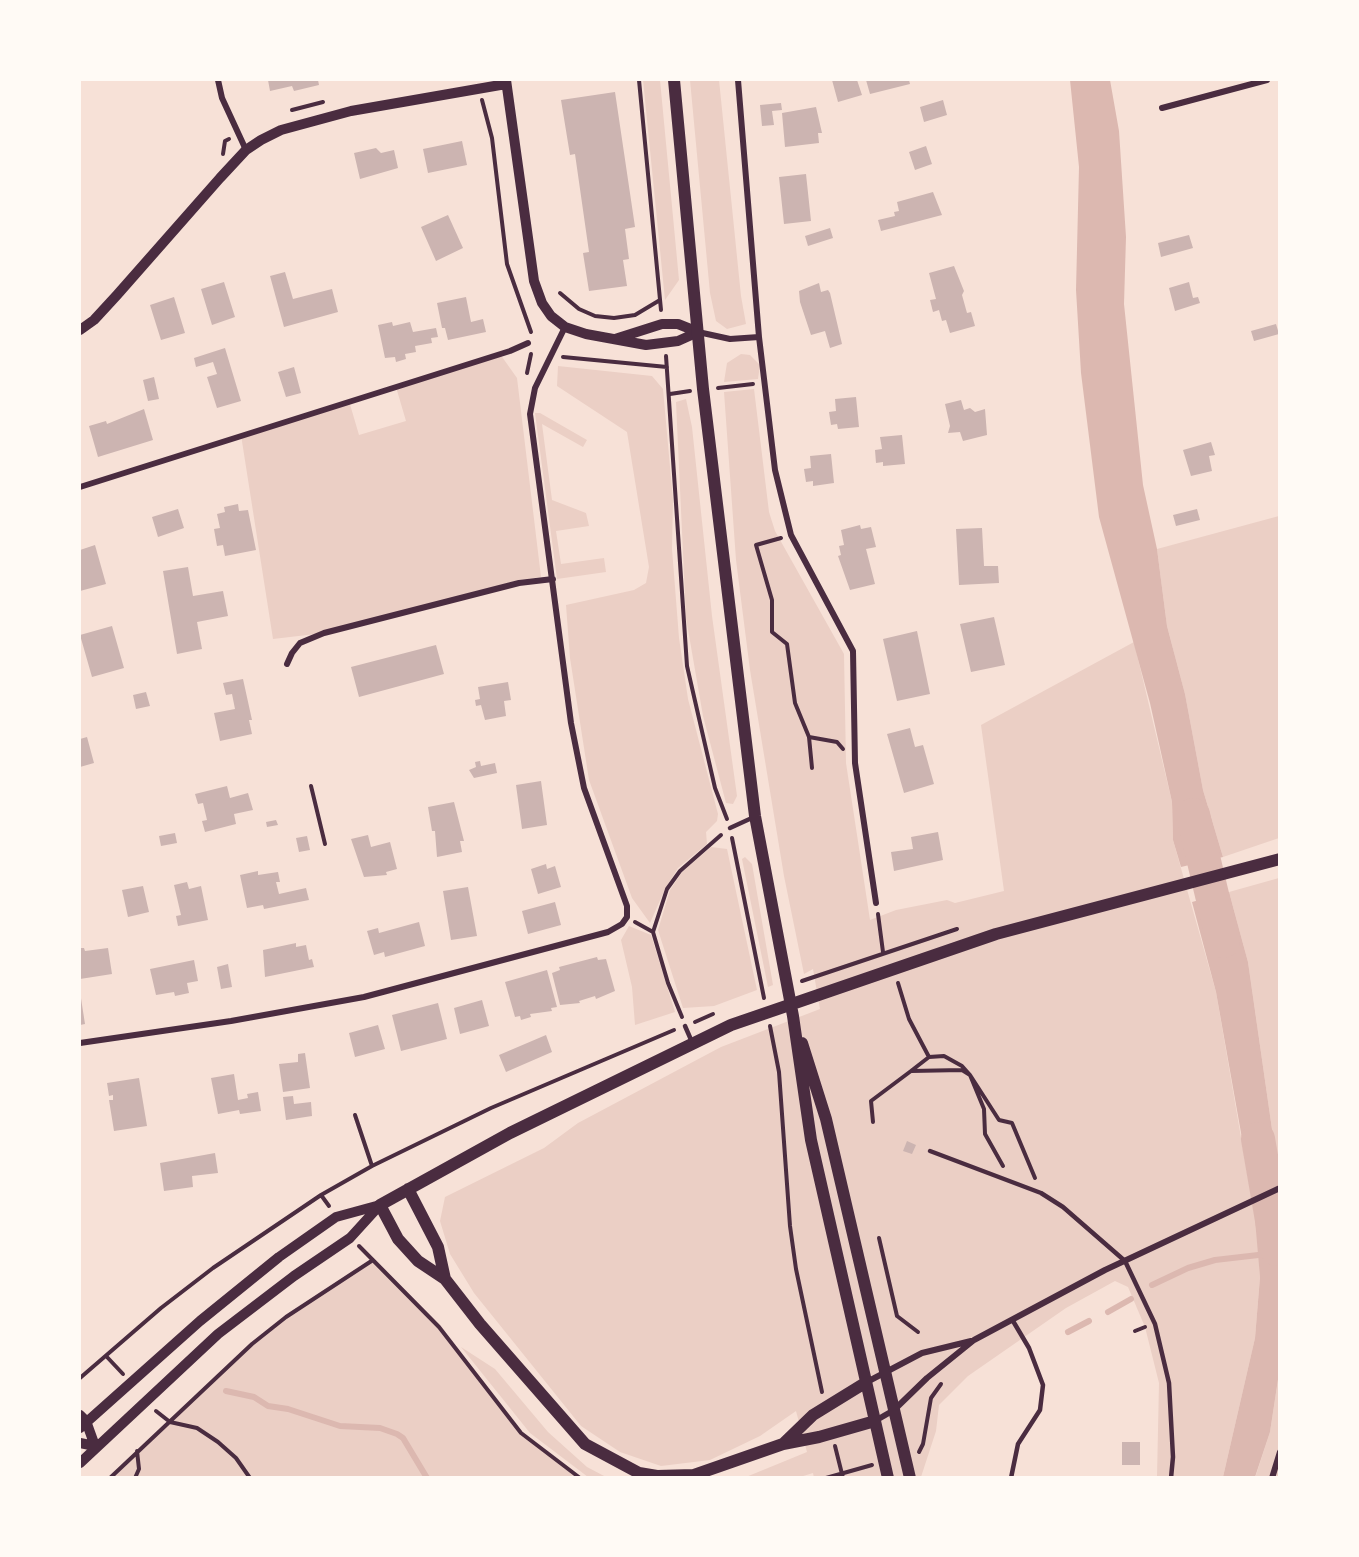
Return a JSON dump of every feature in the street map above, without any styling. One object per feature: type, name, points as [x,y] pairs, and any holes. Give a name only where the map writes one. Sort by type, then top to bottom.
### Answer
[{"type":"main road","points":[[674,80],[698,332],[755,816],[793,1016],[811,1140],[888,1478]]},
{"type":"main road","points":[[875,1421],[819,1437],[783,1444],[694,1475],[657,1476],[639,1473],[610,1460],[578,1437],[445,1279],[418,1261],[405,1246],[380,1205],[510,1133],[730,1024],[996,934],[1280,859]]},
{"type":"main road","points":[[793,1016],[826,1119],[910,1478]]},
{"type":"main road","points":[[408,1189],[438,1247],[445,1279]]},
{"type":"main road","points":[[783,1444],[813,1415],[865,1383]]},
{"type":"street","points":[[218,80],[222,98],[246,150]]},
{"type":"street","points":[[738,80],[759,337],[775,470],[790,535],[853,651],[855,763],[876,903]]},
{"type":"street","points":[[1162,108],[1267,80]]},
{"type":"street","points":[[80,330],[94,320],[246,150],[282,130],[351,111],[506,82],[534,281],[542,303],[551,316],[565,327],[646,345],[665,344],[698,332]]},
{"type":"street","points":[[615,339],[663,324],[678,324],[698,332],[730,339],[759,337]]},
{"type":"street","points":[[80,1043],[231,1021],[369,996],[608,932],[622,924],[627,917],[627,906],[584,788],[571,723],[530,414],[535,388],[565,327]]},
{"type":"street","points":[[80,488],[510,351],[531,341]]},
{"type":"street","points":[[287,664],[300,643],[324,633],[519,583],[553,579]]},
{"type":"street","points":[[865,1383],[886,1375],[922,1353],[974,1340],[1125,1261],[1246,1202],[1280,1188]]},
{"type":"street","points":[[95,1446],[82,1421],[191,1328],[279,1257],[336,1218],[380,1205]]},
{"type":"street","points":[[80,1463],[95,1446],[218,1334],[294,1276],[350,1238],[380,1205]]},
{"type":"street","points":[[875,1421],[894,1410],[927,1378],[974,1340]]},
{"type":"street","points":[[80,1443],[95,1446]]},
{"type":"street","points":[[1272,1478],[1280,1452]]},
{"type":"lane","points":[[730,828],[755,816]]},
{"type":"lane","points":[[685,1026],[692,1042]]},
{"type":"lane","points":[[930,1151],[1041,1193],[1063,1207],[1125,1261],[1155,1324],[1169,1383],[1173,1457],[1171,1478]]},
{"type":"lane","points":[[1011,1478],[1018,1444],[1040,1410],[1043,1384],[1029,1348],[1013,1321]]},
{"type":"path","points":[[560,293],[579,309],[595,316],[614,318],[635,315],[660,300],[639,80]]},
{"type":"path","points":[[483,106],[492,138],[507,264],[531,341]]},
{"type":"path","points":[[566,359],[667,368],[687,666],[715,788],[730,828],[765,1002]]},
{"type":"path","points":[[723,387],[765,382]]},
{"type":"path","points":[[790,535],[756,545],[772,600],[772,632],[787,644],[795,703],[809,737],[812,768]]},
{"type":"path","points":[[809,737],[837,742],[855,763]]},
{"type":"path","points":[[310,786],[325,844]]},
{"type":"path","points":[[685,1026],[668,983],[654,932],[667,889],[680,871],[730,828]]},
{"type":"path","points":[[876,903],[883,952]]},
{"type":"path","points":[[627,917],[654,932]]},
{"type":"path","points":[[855,962],[966,926]]},
{"type":"path","points":[[896,979],[909,1019],[929,1057]]},
{"type":"path","points":[[80,1378],[161,1308],[213,1268],[321,1195],[372,1166],[491,1108],[715,1014]]},
{"type":"path","points":[[770,1025],[779,1072],[791,1236],[822,1391]]},
{"type":"path","points":[[873,1122],[871,1101],[929,1057],[944,1056],[962,1066],[970,1075],[999,1120],[1012,1124],[1041,1193]]},
{"type":"path","points":[[911,1071],[962,1070],[970,1075],[984,1108],[986,1134],[999,1156],[1008,1179]]},
{"type":"path","points":[[355,1115],[372,1166]]},
{"type":"path","points":[[879,1238],[897,1316],[918,1332]]},
{"type":"path","points":[[110,1478],[137,1450],[261,1337],[339,1281],[374,1260],[439,1327],[521,1433],[580,1478]]},
{"type":"path","points":[[916,1454],[923,1444],[931,1398],[943,1381]]},
{"type":"path","points":[[162,1417],[170,1422],[197,1428],[218,1442],[236,1458],[250,1478]]},
{"type":"path","points":[[835,1447],[843,1475]]},
{"type":"path","points":[[135,1478],[139,1469],[137,1450]]},
{"type":"path","points":[[826,1478],[869,1466]]},
{"type":"shaded area","points":[[643,80],[660,80],[679,280],[665,300]]},
{"type":"shaded area","points":[[690,80],[719,80],[741,296],[746,324],[727,329],[716,321],[710,293]]},
{"type":"shaded area","points":[[1070,80],[1110,80],[1119,131],[1126,237],[1124,304],[1143,485],[1157,549],[1167,626],[1185,694],[1203,790],[1223,857],[1181,867],[1173,840],[1172,802],[1150,703],[1099,517],[1081,373],[1076,290],[1079,167]]},
{"type":"shaded area","points":[[500,354],[517,378],[541,577],[519,580],[324,633],[273,639],[241,435],[349,401],[359,435],[406,421],[396,387]]},
{"type":"shaded area","points":[[741,354],[750,355],[760,365],[758,379],[724,382],[727,363]]},
{"type":"shaded area","points":[[558,366],[652,376],[663,389],[673,500],[672,549],[679,638],[688,699],[718,814],[717,821],[706,832],[707,844],[678,868],[665,889],[650,923],[632,898],[589,780],[570,658],[566,605],[634,590],[646,583],[649,567],[627,432],[557,386]]},
{"type":"shaded area","points":[[754,389],[769,512],[775,531],[844,654],[846,763],[870,920],[896,910],[947,900],[955,903],[1004,891],[981,725],[1134,642],[1172,802],[1173,840],[1216,992],[1259,1242],[1260,1277],[1255,1338],[1223,1477],[1157,1477],[1159,1383],[1145,1327],[1128,1287],[1115,1281],[1066,1308],[968,1376],[939,1405],[936,1431],[921,1477],[814,1478],[813,1473],[800,1477],[746,1477],[807,1452],[796,1411],[760,1436],[710,1460],[661,1466],[620,1452],[581,1426],[474,1293],[450,1254],[440,1221],[445,1197],[544,1148],[578,1123],[721,1047],[820,1009],[813,969],[804,974],[784,876],[750,670],[736,560],[724,392]]},
{"type":"shaded area","points":[[686,399],[692,427],[712,616],[737,796],[733,804],[726,803],[703,716],[686,618],[676,402]]},
{"type":"shaded area","points":[[535,413],[540,413],[587,440],[583,447],[542,424],[552,500],[586,513],[589,526],[556,531],[561,564],[604,558],[606,572],[557,579]]},
{"type":"shaded area","points":[[1279,516],[1279,838],[1223,857],[1203,790],[1185,694],[1167,626],[1157,549]]},
{"type":"shaded area","points":[[711,847],[727,849],[757,990],[714,1006],[683,1008],[658,930],[670,890],[682,872]]},
{"type":"shaded area","points":[[745,857],[752,864],[773,985],[768,987],[742,859]]},
{"type":"shaded area","points":[[1279,878],[1280,1178],[1248,962],[1229,892]]},
{"type":"shaded area","points":[[1229,892],[1248,962],[1279,1178],[1251,1189],[1216,992],[1192,902]]},
{"type":"shaded area","points":[[629,926],[651,935],[675,1012],[635,1025],[632,987],[621,940]]},
{"type":"shaded area","points":[[1279,1198],[1279,1373],[1270,1432],[1255,1477],[1223,1477],[1255,1338],[1260,1277],[1254,1208]]},
{"type":"shaded area","points":[[373,1260],[439,1327],[521,1433],[580,1478],[112,1478],[252,1344],[286,1317]]},
{"type":"shaded area","points":[[461,1347],[495,1369],[548,1432],[587,1467],[606,1477],[588,1477],[530,1433]]},
{"type":"shaded area","points":[[1279,1373],[1279,1477],[1255,1478],[1270,1432]]},
{"type":"building","points":[[268,80],[318,80],[319,85],[294,91],[292,86],[270,91]]},
{"type":"building","points":[[832,80],[857,80],[862,95],[838,102]]},
{"type":"building","points":[[866,80],[909,80],[910,84],[870,94]]},
{"type":"building","points":[[615,92],[635,227],[625,229],[629,259],[623,260],[627,286],[589,291],[583,253],[589,252],[575,154],[570,155],[561,100]]},
{"type":"building","points":[[943,100],[947,115],[924,122],[920,107]]},
{"type":"building","points":[[781,103],[782,110],[772,111],[774,125],[762,126],[760,105]]},
{"type":"building","points":[[816,107],[822,133],[818,133],[819,143],[785,147],[782,113]]},
{"type":"building","points":[[462,141],[467,165],[428,173],[423,149]]},
{"type":"building","points":[[926,146],[932,164],[915,170],[909,152]]},
{"type":"building","points":[[376,148],[381,153],[394,150],[398,168],[360,179],[354,153]]},
{"type":"building","points":[[806,174],[811,221],[784,224],[779,177]]},
{"type":"building","points":[[933,192],[942,215],[881,231],[878,220],[895,216],[894,212],[899,211],[897,202]]},
{"type":"building","points":[[448,215],[463,248],[436,261],[421,227]]},
{"type":"building","points":[[830,228],[833,238],[808,246],[805,236]]},
{"type":"building","points":[[1189,235],[1193,248],[1161,257],[1158,243]]},
{"type":"building","points":[[954,266],[964,291],[962,295],[967,313],[971,312],[975,326],[950,333],[946,320],[942,321],[939,310],[933,312],[930,300],[936,299],[929,273]]},
{"type":"building","points":[[285,272],[293,299],[332,289],[338,312],[284,327],[270,276]]},
{"type":"building","points":[[224,282],[235,317],[212,325],[201,289]]},
{"type":"building","points":[[1189,282],[1193,298],[1198,297],[1200,303],[1175,311],[1169,288]]},
{"type":"building","points":[[819,283],[821,292],[828,290],[830,293],[842,344],[830,348],[825,331],[811,335],[800,302],[799,291]]},
{"type":"building","points":[[174,297],[185,333],[161,340],[150,305]]},
{"type":"building","points":[[466,297],[471,322],[483,319],[486,332],[448,340],[445,328],[442,328],[437,303]]},
{"type":"building","points":[[392,322],[393,326],[410,322],[413,332],[436,328],[438,337],[431,338],[432,343],[415,346],[416,352],[405,354],[406,359],[396,362],[395,357],[385,358],[378,325]]},
{"type":"building","points":[[1276,324],[1279,334],[1254,341],[1251,331]]},
{"type":"building","points":[[225,348],[241,401],[217,408],[207,377],[217,374],[213,362],[196,367],[194,358]]},
{"type":"building","points":[[294,367],[301,393],[286,397],[278,372]]},
{"type":"building","points":[[154,377],[159,399],[148,401],[143,380]]},
{"type":"building","points":[[856,397],[859,427],[838,429],[837,424],[831,425],[829,412],[836,411],[835,399]]},
{"type":"building","points":[[961,400],[964,410],[970,408],[975,412],[985,409],[987,435],[963,441],[960,432],[948,433],[950,426],[945,404]]},
{"type":"building","points":[[144,409],[153,440],[98,457],[89,426],[106,421],[107,424]]},
{"type":"building","points":[[902,435],[905,464],[883,466],[883,462],[876,463],[875,450],[882,449],[880,437]]},
{"type":"building","points":[[1211,442],[1215,455],[1209,456],[1212,471],[1191,476],[1183,450]]},
{"type":"building","points":[[831,454],[834,483],[813,486],[813,481],[806,482],[804,469],[811,468],[810,456]]},
{"type":"building","points":[[238,504],[239,511],[248,510],[256,550],[225,556],[223,545],[217,546],[214,529],[220,528],[217,514],[225,512],[224,507]]},
{"type":"building","points":[[178,509],[184,528],[158,537],[152,517]]},
{"type":"building","points":[[1197,509],[1200,520],[1176,526],[1173,515]]},
{"type":"building","points":[[860,525],[861,529],[871,527],[876,547],[866,549],[875,584],[850,590],[838,556],[841,555],[839,546],[844,545],[841,530]]},
{"type":"building","points":[[982,528],[984,566],[998,566],[999,583],[959,585],[956,529]]},
{"type":"building","points":[[95,545],[106,584],[80,591],[80,550]]},
{"type":"building","points":[[188,567],[193,596],[223,591],[228,616],[197,622],[202,649],[177,654],[163,571]]},
{"type":"building","points":[[994,617],[1005,665],[971,672],[960,624]]},
{"type":"building","points":[[112,626],[124,668],[92,677],[80,635]]},
{"type":"building","points":[[917,631],[930,694],[897,701],[883,639]]},
{"type":"building","points":[[436,645],[444,674],[359,697],[351,667]]},
{"type":"building","points":[[243,679],[252,720],[249,720],[252,734],[220,741],[214,713],[235,709],[232,694],[226,695],[223,683]]},
{"type":"building","points":[[508,682],[511,700],[504,701],[506,716],[485,720],[481,705],[476,706],[475,700],[480,699],[478,687]]},
{"type":"building","points":[[146,692],[150,706],[136,709],[133,695]]},
{"type":"building","points":[[910,728],[915,747],[923,745],[934,784],[904,793],[887,734]]},
{"type":"building","points":[[87,737],[94,763],[80,767],[80,739]]},
{"type":"building","points":[[480,761],[481,766],[495,763],[497,773],[474,778],[469,770],[476,767],[475,762]]},
{"type":"building","points":[[541,781],[547,825],[522,829],[516,785]]},
{"type":"building","points":[[227,786],[230,798],[248,793],[253,810],[234,814],[236,824],[205,832],[202,821],[207,820],[203,803],[198,804],[195,794]]},
{"type":"building","points":[[454,802],[464,841],[460,841],[462,852],[437,857],[435,831],[432,831],[428,807]]},
{"type":"building","points":[[276,820],[278,825],[267,827],[266,822]]},
{"type":"building","points":[[938,832],[943,860],[894,871],[891,852],[913,849],[911,837]]},
{"type":"building","points":[[175,833],[177,843],[161,846],[159,836]]},
{"type":"building","points":[[368,835],[371,847],[390,842],[397,869],[386,872],[387,875],[364,877],[351,839]]},
{"type":"building","points":[[307,836],[310,850],[299,852],[296,838]]},
{"type":"building","points":[[546,864],[547,869],[555,866],[561,887],[538,894],[531,869]]},
{"type":"building","points":[[258,871],[258,875],[278,872],[280,882],[276,882],[279,894],[306,888],[309,900],[264,909],[263,905],[247,908],[240,875]]},
{"type":"building","points":[[187,882],[189,889],[201,886],[208,920],[178,926],[176,916],[181,915],[174,885]]},
{"type":"building","points":[[143,886],[149,912],[128,917],[122,890]]},
{"type":"building","points":[[468,887],[477,936],[451,940],[443,891]]},
{"type":"building","points":[[555,902],[561,925],[528,934],[522,911]]},
{"type":"building","points":[[419,922],[425,946],[385,957],[384,952],[374,955],[367,931],[378,928],[379,933]]},
{"type":"building","points":[[296,943],[296,947],[306,945],[309,960],[312,959],[314,967],[265,977],[263,950]]},
{"type":"building","points":[[80,948],[84,948],[85,951],[108,948],[112,974],[80,979]]},
{"type":"building","points":[[597,957],[598,960],[606,959],[615,991],[596,999],[595,996],[579,1001],[580,1003],[560,1005],[552,973],[560,970],[559,967]]},
{"type":"building","points":[[194,960],[198,981],[187,983],[189,993],[175,996],[174,992],[156,995],[150,969]]},
{"type":"building","points":[[228,964],[232,987],[221,989],[217,967]]},
{"type":"building","points":[[547,970],[557,1007],[551,1008],[552,1011],[530,1014],[531,1017],[521,1020],[520,1016],[515,1017],[505,982]]},
{"type":"building","points":[[80,992],[85,1024],[80,1025]]},
{"type":"building","points":[[482,1000],[489,1026],[460,1034],[454,1008]]},
{"type":"building","points":[[438,1003],[447,1039],[401,1051],[392,1015]]},
{"type":"building","points":[[378,1025],[385,1049],[355,1057],[349,1033]]},
{"type":"building","points":[[546,1035],[552,1052],[506,1072],[499,1055]]},
{"type":"building","points":[[305,1053],[310,1088],[283,1092],[279,1064],[298,1062],[298,1054]]},
{"type":"building","points":[[234,1074],[238,1100],[248,1098],[247,1094],[258,1092],[261,1111],[240,1114],[239,1110],[218,1114],[211,1078]]},
{"type":"building","points":[[139,1078],[147,1126],[114,1131],[109,1100],[113,1100],[113,1095],[109,1096],[107,1083]]},
{"type":"building","points":[[293,1096],[294,1104],[311,1102],[312,1116],[286,1120],[283,1097]]},
{"type":"building","points":[[907,1141],[916,1145],[912,1154],[903,1151]]},
{"type":"building","points":[[215,1153],[218,1173],[192,1176],[193,1187],[164,1191],[160,1163]]},
{"type":"building","points":[[1122,1442],[1140,1442],[1140,1465],[1122,1465]]},
{"type":"waterway","points":[[1193,815],[1223,941]]},
{"type":"waterway","points":[[1258,1139],[1277,1249]]},
{"type":"waterway","points":[[1152,1285],[1188,1268],[1215,1260],[1267,1254]]},
{"type":"waterway","points":[[1108,1312],[1131,1299]]},
{"type":"waterway","points":[[1068,1332],[1089,1321]]},
{"type":"waterway","points":[[226,1391],[254,1397],[268,1406],[288,1409],[340,1426],[380,1428],[397,1434],[403,1438],[427,1478]]}]
